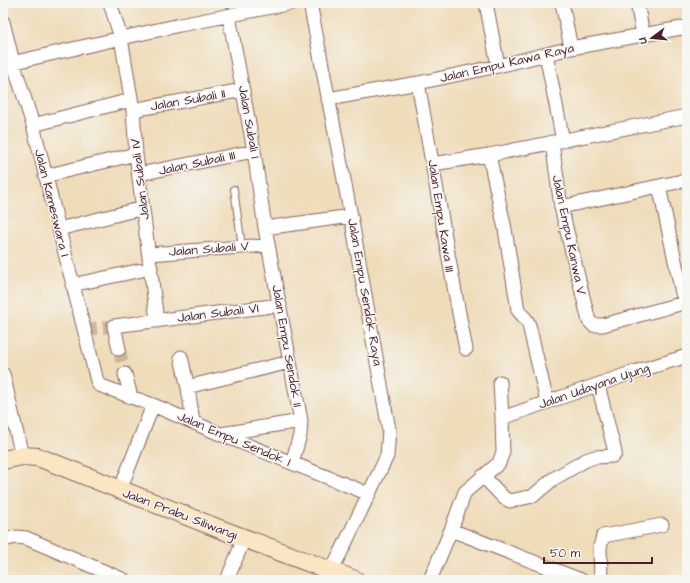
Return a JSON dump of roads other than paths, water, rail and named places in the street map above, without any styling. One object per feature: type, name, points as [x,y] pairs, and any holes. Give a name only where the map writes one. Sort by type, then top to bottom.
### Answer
[{"type":"street","name":"Jalan Subali IV","points":[[110,3],[122,38],[132,105],[136,154],[140,174],[157,321]]},
{"type":"street","points":[[8,64],[122,38],[292,3]]},
{"type":"street","name":"Jalan Empu Sendok Raya","points":[[310,3],[351,216],[389,430],[387,456],[331,570]]},
{"type":"street","points":[[486,3],[498,66]]},
{"type":"street","points":[[562,3],[571,48]]},
{"type":"street","points":[[637,3],[643,35]]},
{"type":"street","name":"Jalan Subali I","points":[[229,16],[254,151],[265,228]]},
{"type":"street","name":"Jalan Kameswara I","points":[[3,22],[8,64],[32,125],[99,385]]},
{"type":"street","name":"Jalan Empu Kawa Raya","points":[[328,99],[418,83],[498,66],[571,48],[687,27]]},
{"type":"street","name":"Jalan Empu Kanwa V","points":[[546,54],[557,141],[561,206],[589,321],[593,325],[603,325],[686,302]]},
{"type":"street","name":"Jalan Empu Kawa III","points":[[418,83],[433,164],[446,251],[466,349]]},
{"type":"street","name":"Jalan Subali II","points":[[32,125],[132,105],[243,90]]},
{"type":"street","points":[[433,164],[489,155],[687,116]]},
{"type":"street","name":"Jalan Subali III","points":[[140,174],[254,151]]},
{"type":"street","points":[[45,176],[136,154]]},
{"type":"street","points":[[489,155],[505,229],[518,310],[528,320],[530,325],[547,402]]},
{"type":"street","points":[[561,206],[687,180]]},
{"type":"street","points":[[659,186],[682,293],[686,302]]},
{"type":"street","points":[[59,229],[143,208]]},
{"type":"street","points":[[265,228],[351,216]]},
{"type":"street","name":"Jalan Empu Sendok II","points":[[265,228],[301,421],[300,434],[292,463]]},
{"type":"street","name":"Jalan Subali V","points":[[149,254],[268,245]]},
{"type":"street","points":[[72,285],[151,268]]},
{"type":"street","name":"Jalan Subali VI","points":[[119,349],[114,326],[280,306]]},
{"type":"street","name":"Jalan Udayana Ujung","points":[[502,418],[636,371],[687,356]]},
{"type":"street","points":[[181,357],[188,388],[193,422]]},
{"type":"street","points":[[188,388],[290,362]]},
{"type":"street","points":[[3,374],[22,456]]},
{"type":"street","points":[[125,374],[131,397]]},
{"type":"street","points":[[430,580],[465,492],[499,463],[503,452],[500,382]]},
{"type":"street","name":"Jalan Empu Sendok I","points":[[99,385],[153,405],[220,434],[369,494]]},
{"type":"street","points":[[483,476],[504,498],[510,501],[533,496],[553,479],[586,460],[595,457],[613,456],[615,452],[598,385]]},
{"type":"street","points":[[120,490],[131,458],[153,405]]},
{"type":"street","points":[[220,434],[301,421]]},
{"type":"street","name":"Jalan Prabu Siliwangi","points":[[3,460],[22,456],[38,457],[244,539],[355,580]]},
{"type":"street","points":[[601,580],[600,547],[603,536],[662,525]]},
{"type":"street","points":[[451,530],[581,580]]},
{"type":"street","points":[[3,540],[16,537],[26,538],[122,580]]},
{"type":"street","points":[[227,580],[244,539]]},
{"type":"lane","points":[[234,189],[242,247]]},
{"type":"tunnel","points":[[84,330],[114,326]]},
{"type":"tunnel","points":[[119,349],[125,374]]}]
